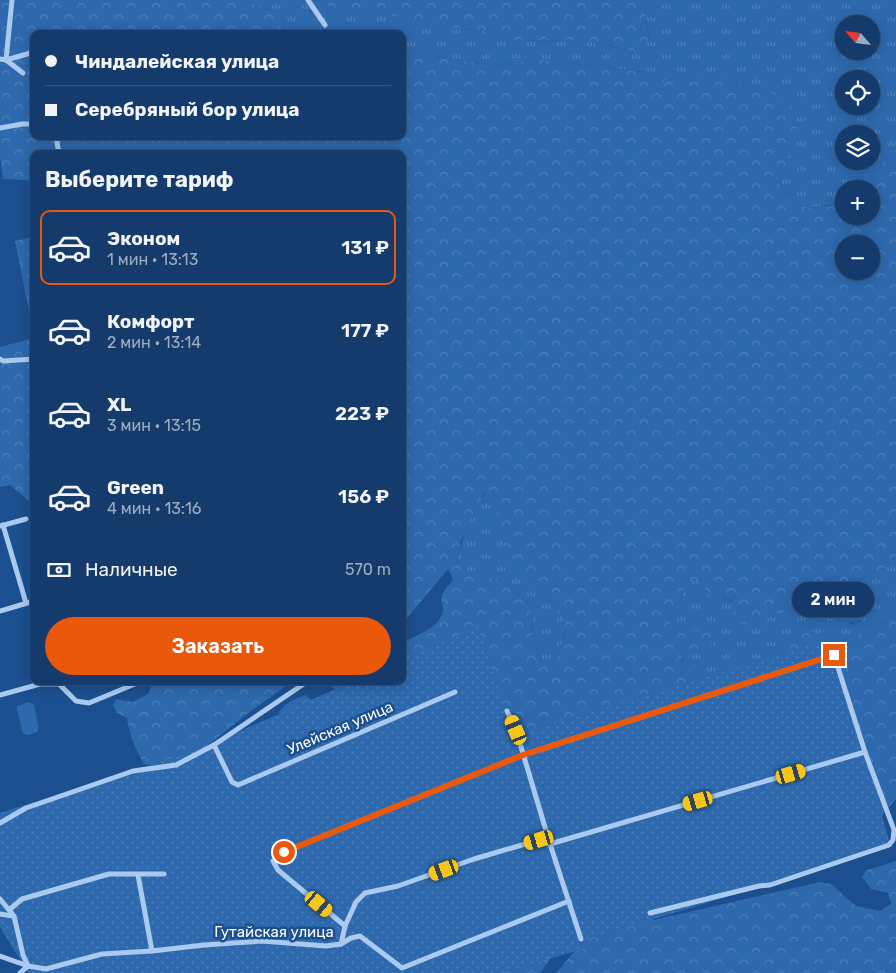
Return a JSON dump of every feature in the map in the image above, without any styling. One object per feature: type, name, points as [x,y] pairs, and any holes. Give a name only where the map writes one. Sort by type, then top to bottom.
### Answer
[{"type":"street","points":[[6,60],[12,0]]},
{"type":"street","points":[[308,0],[325,25]]},
{"type":"street","points":[[0,59],[6,60],[30,53]]},
{"type":"street","points":[[6,60],[24,73]]},
{"type":"street","points":[[0,128],[30,124]]},
{"type":"street","points":[[0,359],[3,361],[30,359]]},
{"type":"street","points":[[26,518],[2,525],[26,603]]},
{"type":"street","points":[[0,611],[30,602]]},
{"type":"street","points":[[346,926],[278,870],[274,861],[284,852],[523,755],[834,655],[865,752],[894,830],[893,840],[889,846],[770,885],[759,886],[650,914]]},
{"type":"street","points":[[0,695],[36,685]]},
{"type":"street","points":[[60,685],[76,701],[89,704],[131,685]]},
{"type":"street","points":[[0,823],[26,808],[133,771],[176,765],[214,745],[302,685]]},
{"type":"street","name":"Улейская улица","points":[[214,745],[235,784],[238,785],[455,692]]},
{"type":"street","points":[[508,711],[516,730],[581,939]]},
{"type":"street","points":[[341,944],[356,902],[365,893],[398,886],[474,859],[539,840],[550,844],[865,752]]},
{"type":"street","points":[[9,910],[22,899],[109,874],[164,874]]},
{"type":"street","points":[[138,875],[152,951]]},
{"type":"street","points":[[0,899],[14,916],[23,955],[28,966]]},
{"type":"street","name":"Гутайская улица","points":[[28,966],[46,969],[102,954],[262,941],[326,946],[341,944],[351,938],[360,936],[402,968],[569,901]]},
{"type":"street","points":[[0,914],[14,916]]},
{"type":"street","points":[[0,956],[28,966]]},
{"type":"street","points":[[20,973],[28,966]]},
{"type":"green space","points":[[0,0],[245,0],[282,15],[283,23],[280,30],[30,30],[30,140],[406,140],[406,51],[493,65],[542,60],[646,72],[654,80],[663,82],[681,75],[704,74],[733,81],[749,90],[771,93],[792,106],[796,114],[796,132],[780,185],[800,205],[821,207],[835,205],[835,225],[880,225],[880,180],[871,180],[878,170],[880,170],[884,161],[896,149],[896,562],[861,579],[866,591],[872,594],[873,602],[863,617],[854,623],[825,617],[821,611],[809,602],[746,625],[736,623],[733,616],[733,601],[715,598],[708,594],[702,584],[693,580],[686,582],[682,598],[672,610],[669,621],[676,632],[710,630],[712,645],[682,654],[683,664],[706,681],[777,660],[797,633],[809,629],[816,634],[785,681],[827,684],[849,642],[869,627],[883,623],[896,611],[896,799],[882,815],[638,897],[551,958],[540,973],[441,973],[272,728],[284,706],[299,698],[306,695],[314,703],[344,697],[331,685],[406,685],[406,641],[438,622],[443,610],[442,595],[453,579],[448,569],[406,619],[406,150],[30,150],[30,182],[27,180],[3,179],[0,156]],"holes":[[[491,490],[497,498],[497,519],[507,549],[565,620],[563,641],[554,663],[542,662],[533,639],[531,605],[499,580],[463,569],[457,562],[461,541],[473,515],[483,495]]]},
{"type":"green space","points":[[245,0],[315,0],[331,8],[394,16],[419,25],[484,31],[505,40],[588,41],[635,52],[649,38],[645,10],[650,0],[896,0],[896,149],[880,167],[880,125],[835,125],[835,170],[878,170],[871,180],[835,180],[835,204],[806,207],[794,201],[780,185],[785,165],[771,93],[749,90],[733,81],[681,75],[663,82],[654,80],[646,72],[542,60],[493,65],[406,51],[406,30],[280,30],[283,23],[282,15]]},
{"type":"green space","points":[[316,0],[650,0],[645,10],[649,38],[643,49],[635,52],[588,41],[505,40],[484,31],[419,25],[394,16],[331,8]]},
{"type":"green space","points":[[30,238],[30,316],[15,241]]},
{"type":"green space","points":[[30,339],[30,502],[10,485],[0,487],[0,347]]},
{"type":"green space","points":[[490,490],[497,498],[497,519],[537,585],[565,620],[563,641],[554,663],[542,662],[533,639],[531,605],[499,580],[463,569],[457,562],[461,544],[473,512],[484,495]]},
{"type":"green space","points":[[896,562],[896,611],[883,623],[869,627],[827,684],[777,660],[706,681],[683,664],[682,654],[712,645],[676,632],[669,621],[672,610],[682,598],[686,581],[693,579],[702,584],[708,594],[733,601],[733,616],[795,608],[809,602],[821,611],[825,617],[852,624],[861,621],[866,591],[861,579]]},
{"type":"green space","points":[[478,626],[514,736],[831,639],[891,847],[581,941],[583,949],[501,973],[28,973],[0,927],[0,813],[188,754],[345,685],[406,685],[406,659]]},
{"type":"green space","points":[[152,685],[287,685],[185,763],[157,767],[144,764],[133,742],[127,718],[117,713],[113,705],[116,699],[133,702],[148,694]]},
{"type":"green space","points":[[29,702],[34,705],[39,728],[37,732],[28,735],[23,734],[17,706]]},
{"type":"green space","points":[[896,861],[896,973],[556,973],[581,944],[584,936],[634,911],[654,920],[820,882],[831,884],[856,906],[880,911],[891,904],[888,893],[871,889],[862,877],[867,870]]},
{"type":"route","points":[[284,852],[523,755],[834,655]]}]
